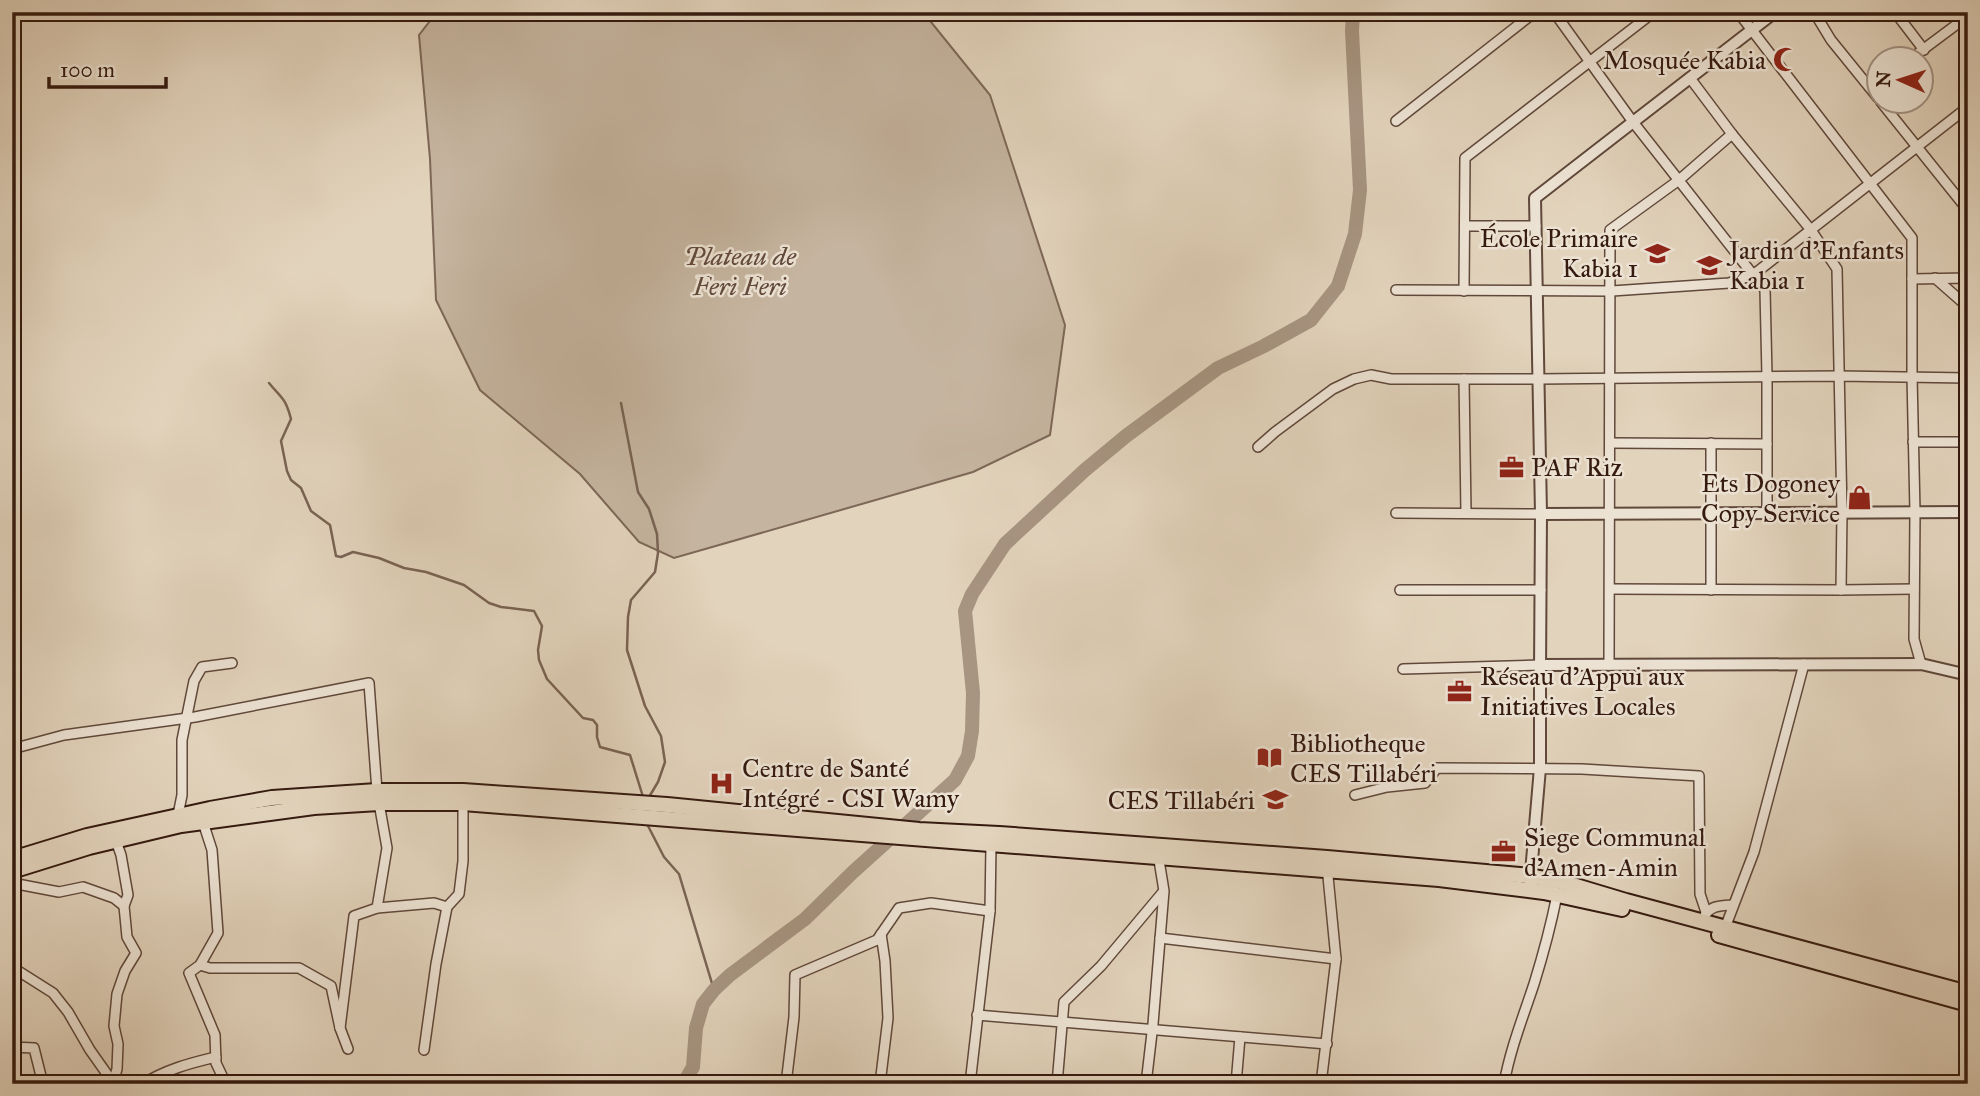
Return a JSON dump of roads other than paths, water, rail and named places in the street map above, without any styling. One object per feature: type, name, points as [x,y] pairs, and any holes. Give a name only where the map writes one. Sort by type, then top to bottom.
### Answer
[{"type":"main road","points":[[12,859],[87,836],[178,815],[201,817],[314,807],[378,797],[463,797],[1327,864],[1530,883],[1566,883],[1704,917],[1725,928],[1968,993]]},
{"type":"main road","points":[[12,871],[181,825],[201,817]]},
{"type":"main road","points":[[917,834],[991,845],[1158,852]]},
{"type":"main road","points":[[1530,883],[1557,895],[1692,927],[1968,1003]]},
{"type":"street","points":[[1396,121],[1535,12]]},
{"type":"street","points":[[1554,12],[1633,122],[1765,290],[1767,513]]},
{"type":"street","points":[[1464,291],[1465,158],[1654,12]]},
{"type":"street","points":[[1738,12],[1912,238],[1914,639],[1921,664]]},
{"type":"street","points":[[1530,883],[1540,768],[1541,514],[1535,198],[1775,12]]},
{"type":"street","points":[[1814,12],[1831,40],[1864,80]]},
{"type":"street","points":[[1895,12],[1921,46]]},
{"type":"street","points":[[1929,46],[1968,16]]},
{"type":"street","points":[[1690,78],[1811,230],[1837,269],[1841,590]]},
{"type":"street","points":[[1396,290],[1612,291],[1729,283],[1753,275],[1968,107]]},
{"type":"street","points":[[1893,116],[1962,204],[1968,199]]},
{"type":"street","points":[[1609,665],[1611,230],[1679,180],[1732,134]]},
{"type":"street","points":[[1465,226],[1536,226]]},
{"type":"street","points":[[1935,278],[1968,307]]},
{"type":"street","points":[[1912,279],[1968,278]]},
{"type":"street","points":[[1258,447],[1332,389],[1371,375],[1391,379],[1767,376],[1968,378]]},
{"type":"street","points":[[1464,379],[1466,513]]},
{"type":"street","points":[[1913,442],[1968,442]]},
{"type":"street","points":[[1611,443],[1767,444]]},
{"type":"street","points":[[1711,443],[1711,590]]},
{"type":"street","points":[[1396,513],[1968,512]]},
{"type":"street","points":[[1610,589],[1914,589]]},
{"type":"street","points":[[1400,590],[1541,590]]},
{"type":"street","points":[[178,815],[182,795],[182,740],[194,681],[202,667],[232,663]]},
{"type":"street","points":[[1725,928],[1754,852],[1804,664]]},
{"type":"street","points":[[1403,669],[1540,665],[1921,664],[1968,675]]},
{"type":"street","points":[[12,749],[64,735],[186,718],[369,683],[378,797],[387,848],[377,908]]},
{"type":"street","points":[[1355,795],[1425,783],[1437,768],[1540,768],[1699,776],[1700,894],[1704,917]]},
{"type":"street","points":[[424,1050],[447,907],[459,894],[463,861],[463,797]]},
{"type":"street","points":[[201,817],[212,850],[218,933],[200,965],[189,974],[215,1035],[216,1063],[226,1084]]},
{"type":"street","points":[[114,1083],[118,1044],[114,1026],[117,993],[125,971],[136,953],[127,937],[124,906],[128,895],[116,841]]},
{"type":"street","points":[[970,1084],[990,911],[991,845]]},
{"type":"street","points":[[1146,1084],[1164,891],[1158,852]]},
{"type":"street","points":[[1321,1084],[1336,959],[1327,864]]},
{"type":"street","points":[[12,883],[59,892],[83,887],[114,898],[124,906]]},
{"type":"street","points":[[1057,1084],[1064,1002],[1101,966],[1164,891]]},
{"type":"street","points":[[1504,1084],[1507,1062],[1535,981],[1557,895]]},
{"type":"street","points":[[340,1028],[354,916],[377,908],[434,903],[447,907]]},
{"type":"street","points":[[786,1084],[794,1017],[794,975],[877,940],[898,908],[932,903],[990,911]]},
{"type":"street","points":[[1704,917],[1716,906],[1732,905]]},
{"type":"street","points":[[880,1084],[888,1018],[881,934]]},
{"type":"street","points":[[1160,938],[1336,959]]},
{"type":"street","points":[[200,965],[210,968],[299,968],[331,986],[340,1028],[348,1049]]},
{"type":"street","points":[[12,967],[52,993],[68,1012],[90,1051],[114,1083]]},
{"type":"street","points":[[977,1015],[1327,1044]]},
{"type":"street","points":[[1236,1084],[1240,1037]]},
{"type":"street","points":[[12,1047],[34,1048],[43,1084]]},
{"type":"street","points":[[143,1084],[153,1077],[216,1056]]},
{"type":"waterway","points":[[683,1084],[693,1067],[696,1028],[703,1004],[714,990],[805,919],[955,780],[968,756],[972,731],[973,693],[965,611],[972,594],[1005,544],[1126,436],[1218,368],[1311,320],[1338,286],[1355,234],[1360,190],[1353,12]]},
{"type":"waterway","points":[[269,383],[285,402],[291,419],[281,441],[287,471],[291,480],[301,488],[311,511],[330,525],[336,556],[341,557],[353,552],[379,558],[464,585],[489,603],[534,611],[542,626],[538,650],[547,679],[583,718],[593,720],[597,725],[600,747],[630,755],[644,800]]},
{"type":"waterway","points":[[621,403],[638,492],[649,509],[657,534],[655,572],[631,600],[628,617],[627,650],[645,706],[661,736],[665,762],[649,797]]},
{"type":"waterway","points":[[646,822],[664,857],[679,874],[714,990]]},
{"type":"place","name":"Mosquée Kabia","points":[[1786,60]]},
{"type":"place","name":"École Primaire Kabia 1","points":[[1658,253]]},
{"type":"place","name":"Jardin d'Enfants Kabia 1","points":[[1709,265]]},
{"type":"place","name":"PAF Riz","points":[[1511,467]]},
{"type":"place","name":"Ets Dogoney Copy Service","points":[[1860,498]]},
{"type":"place","name":"Réseau d'Appui aux Initiatives Locales","points":[[1460,691]]},
{"type":"place","name":"Bibliotheque CES Tillabéri","points":[[1270,758]]},
{"type":"place","name":"Centre de Santé Intégré - CSI Wamy","points":[[722,783]]},
{"type":"place","name":"CES Tillabéri","points":[[1275,800]]},
{"type":"place","name":"Siege Communal d'Amen-Amin","points":[[1504,852]]},
{"type":"park label","name":"Plateau de Feri Feri","points":[[740,271]]}]
